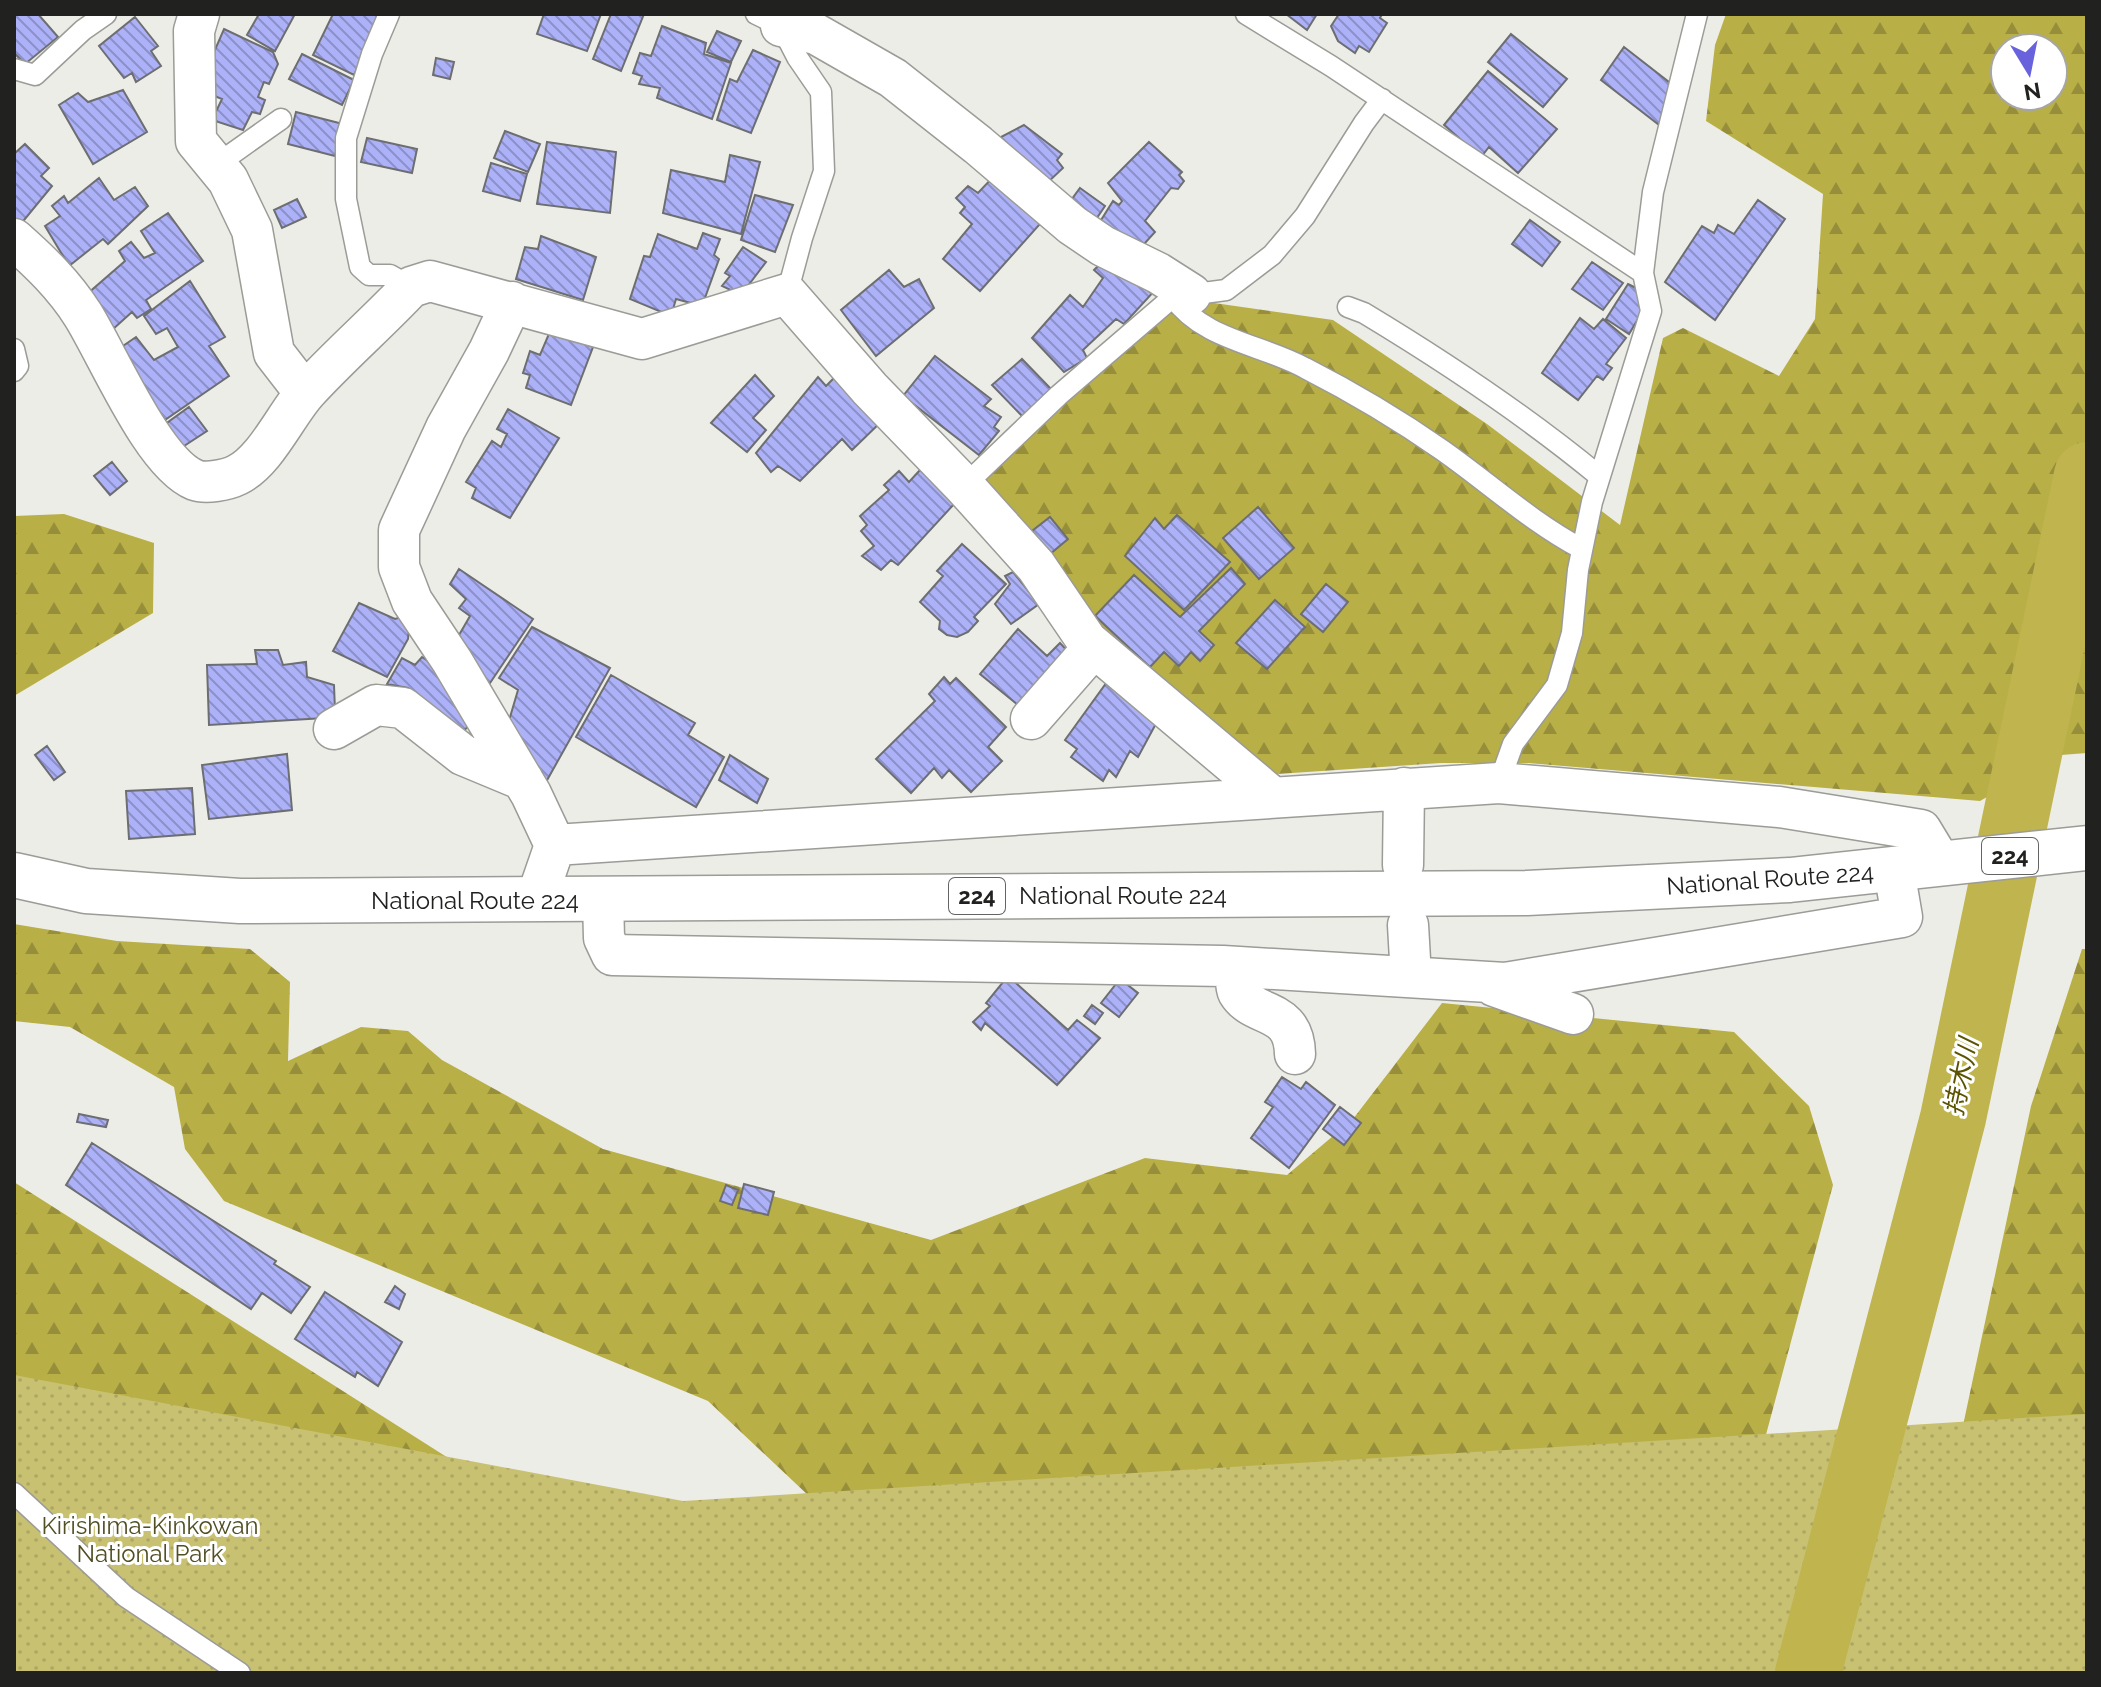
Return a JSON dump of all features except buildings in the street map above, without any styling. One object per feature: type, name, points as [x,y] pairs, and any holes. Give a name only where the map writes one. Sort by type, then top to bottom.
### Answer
[{"type":"highway","name":"National Route 224","points":[[14,875],[86,891],[240,901],[1527,893],[1790,880],[2083,848]]},
{"type":"street","points":[[199,14],[194,31],[196,141],[228,180],[252,230],[274,353],[305,393]]},
{"type":"street","points":[[768,20],[816,34],[893,78],[1072,225],[1103,246],[1158,273],[1182,295]]},
{"type":"street","points":[[15,241],[49,270],[82,314],[151,435],[174,465],[197,481],[215,481],[239,474],[266,448],[305,393],[411,287],[430,281],[642,339],[787,294],[870,389],[1036,566],[1087,641],[1272,797]]},
{"type":"street","points":[[512,302],[446,428],[399,530],[399,567],[412,601],[523,780],[555,845],[536,900]]},
{"type":"street","points":[[1031,719],[1094,647]]},
{"type":"street","points":[[334,729],[376,705],[403,708],[463,755],[523,780]]},
{"type":"street","points":[[555,845],[1499,783],[1779,807],[1895,824],[1921,830],[1941,863]]},
{"type":"street","points":[[1403,865],[1404,788]]},
{"type":"street","points":[[603,899],[604,938],[612,955],[1235,967],[1505,983],[1902,917],[1894,870]]},
{"type":"street","points":[[1408,925],[1411,977]]},
{"type":"street","points":[[1235,967],[1237,990],[1248,1002],[1274,1014],[1290,1030],[1295,1054]]},
{"type":"street","points":[[1480,981],[1573,1014]]},
{"type":"lane","points":[[14,69],[35,75],[83,30],[106,14]]},
{"type":"lane","points":[[389,14],[372,54],[346,138],[346,199],[360,267],[369,275],[390,275],[411,287]]},
{"type":"lane","points":[[1246,14],[1382,99],[1643,273]]},
{"type":"lane","points":[[1499,783],[1513,744],[1557,685],[1572,633],[1582,549],[1599,476],[1651,311],[1643,273],[1653,192],[1697,14]]},
{"type":"lane","points":[[768,20],[821,92],[824,171],[787,294]]},
{"type":"lane","points":[[964,486],[1050,404],[1182,295],[1226,290],[1272,255],[1305,216],[1382,99]]},
{"type":"lane","points":[[216,165],[281,119]]},
{"type":"lane","points":[[1182,295],[1184,312],[1206,328],[1283,356],[1394,419],[1442,450],[1527,516],[1582,549]]},
{"type":"lane","points":[[1348,307],[1364,313],[1487,390],[1558,440],[1599,476]]},
{"type":"lane","points":[[14,349],[18,366],[14,371]]},
{"type":"lane","points":[[14,1493],[126,1597],[240,1673]]},
{"type":"green space","points":[[1726,14],[2087,14],[2087,753],[2061,755],[1980,801],[1528,763],[1441,763],[1277,774],[1086,630],[979,484],[1164,308],[1186,299],[1333,320],[1487,424],[1620,525],[1663,338],[1683,328],[1779,376],[1815,319],[1823,194],[1706,121],[1715,45]]},
{"type":"green space","points":[[64,514],[154,543],[153,613],[14,696],[14,516]]},
{"type":"green space","points":[[14,924],[117,941],[250,949],[290,982],[288,1061],[361,1027],[408,1031],[442,1060],[603,1149],[931,1240],[1145,1158],[1287,1175],[1353,1119],[1442,1003],[1734,1032],[1809,1106],[1833,1185],[1702,1673],[14,1673],[14,1182],[527,1508],[810,1497],[708,1401],[224,1201],[185,1149],[174,1087],[70,1027],[14,1021]]},
{"type":"green space","points":[[2082,949],[2087,949],[2087,1673],[1862,1673],[1958,1449],[2031,1106]]},
{"type":"green space","name":"Kirishima-Kinkowan National Park","points":[[14,1375],[683,1501],[2087,1414],[2087,1673],[14,1673]]},
{"type":"waterway","name":"持木川","points":[[1808,1673],[1953,1118],[2087,475]]}]
